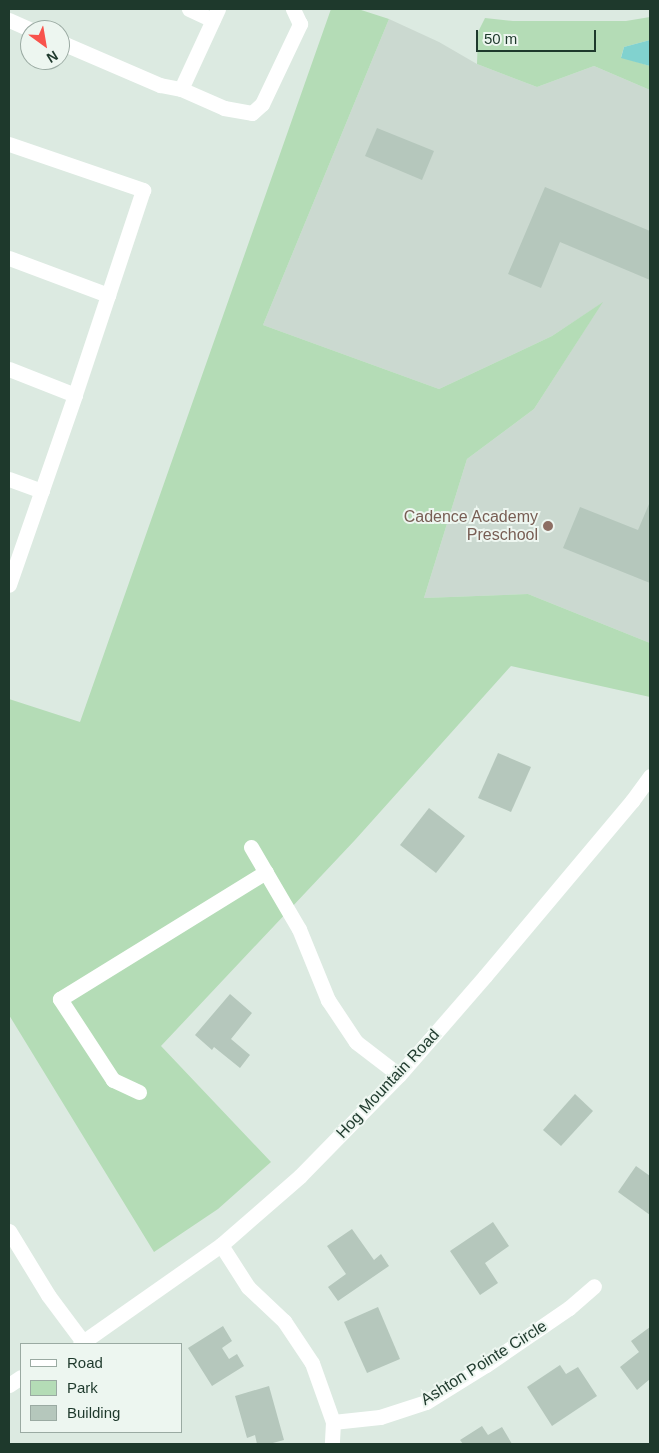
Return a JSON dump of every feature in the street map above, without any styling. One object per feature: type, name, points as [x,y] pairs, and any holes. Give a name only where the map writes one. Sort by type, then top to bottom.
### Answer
[{"type":"street","points":[[181,89],[216,14],[189,9]]},
{"type":"street","points":[[70,46],[160,86],[181,89],[224,108],[252,113],[262,104],[300,24],[293,9]]},
{"type":"street","points":[[9,144],[142,190],[75,395],[9,585]]},
{"type":"street","points":[[9,258],[108,295]]},
{"type":"street","points":[[9,369],[75,395]]},
{"type":"street","points":[[9,479],[42,492]]},
{"type":"street","name":"Hog Mountain Road","points":[[81,1343],[220,1246],[300,1176],[399,1075],[632,801],[650,776]]},
{"type":"street","points":[[251,847],[299,929],[328,1000],[356,1042],[399,1075]]},
{"type":"street","points":[[139,1092],[112,1080],[60,999],[266,872]]},
{"type":"street","points":[[9,1231],[48,1295],[81,1343]]},
{"type":"street","points":[[220,1246],[248,1287],[284,1321],[312,1363],[333,1422],[332,1444]]},
{"type":"street","name":"Ashton Pointe Circle","points":[[333,1422],[380,1417],[426,1402],[486,1365],[569,1308],[594,1286]]},
{"type":"street","points":[[9,1385],[20,1379]]},
{"type":"shaded area","points":[[389,19],[439,42],[477,64],[537,87],[594,66],[650,90],[650,643],[528,594],[424,598],[467,459],[534,409],[602,303],[552,336],[439,389],[263,325]]},
{"type":"green space","points":[[331,9],[358,9],[389,19],[263,325],[439,389],[552,336],[603,302],[534,409],[467,459],[424,598],[528,594],[650,643],[650,697],[511,666],[355,840],[161,1046],[271,1162],[218,1209],[154,1252],[9,1015],[9,699],[80,722]]},
{"type":"green space","points":[[650,17],[650,40],[624,47],[621,57],[650,66],[650,90],[594,66],[537,87],[477,64],[478,32],[485,18],[513,21],[626,21]]},
{"type":"water","points":[[650,40],[650,66],[621,58],[624,47]]},
{"type":"building","points":[[377,128],[434,151],[422,180],[365,156]]},
{"type":"building","points":[[545,187],[650,231],[650,280],[560,242],[541,288],[508,274]]},
{"type":"building","points":[[649,504],[650,583],[563,548],[580,507],[638,530]]},
{"type":"building","points":[[498,753],[531,767],[511,812],[478,798]]},
{"type":"building","points":[[429,808],[465,836],[436,873],[400,845]]},
{"type":"building","points":[[230,994],[252,1013],[231,1039],[250,1055],[240,1068],[214,1047],[212,1050],[195,1035]]},
{"type":"building","points":[[575,1094],[593,1111],[561,1146],[543,1130]]},
{"type":"building","points":[[636,1166],[650,1176],[650,1215],[618,1192]]},
{"type":"building","points":[[493,1222],[509,1246],[485,1263],[498,1283],[480,1295],[450,1251]]},
{"type":"building","points":[[352,1229],[374,1260],[381,1254],[389,1266],[338,1301],[328,1287],[346,1274],[327,1246]]},
{"type":"building","points":[[378,1307],[400,1359],[367,1373],[344,1322]]},
{"type":"building","points":[[223,1326],[232,1341],[222,1348],[229,1359],[237,1354],[244,1366],[212,1386],[188,1348]]},
{"type":"building","points":[[650,1327],[650,1379],[637,1390],[620,1367],[639,1352],[631,1341]]},
{"type":"building","points":[[560,1365],[566,1374],[578,1367],[597,1396],[552,1426],[527,1387]]},
{"type":"building","points":[[269,1386],[284,1440],[269,1444],[257,1444],[255,1435],[247,1438],[235,1396]]},
{"type":"building","points":[[482,1426],[488,1435],[502,1427],[512,1444],[463,1444],[460,1440]]},
{"type":"place","name":"Cadence Academy Preschool","points":[[548,526]]}]
